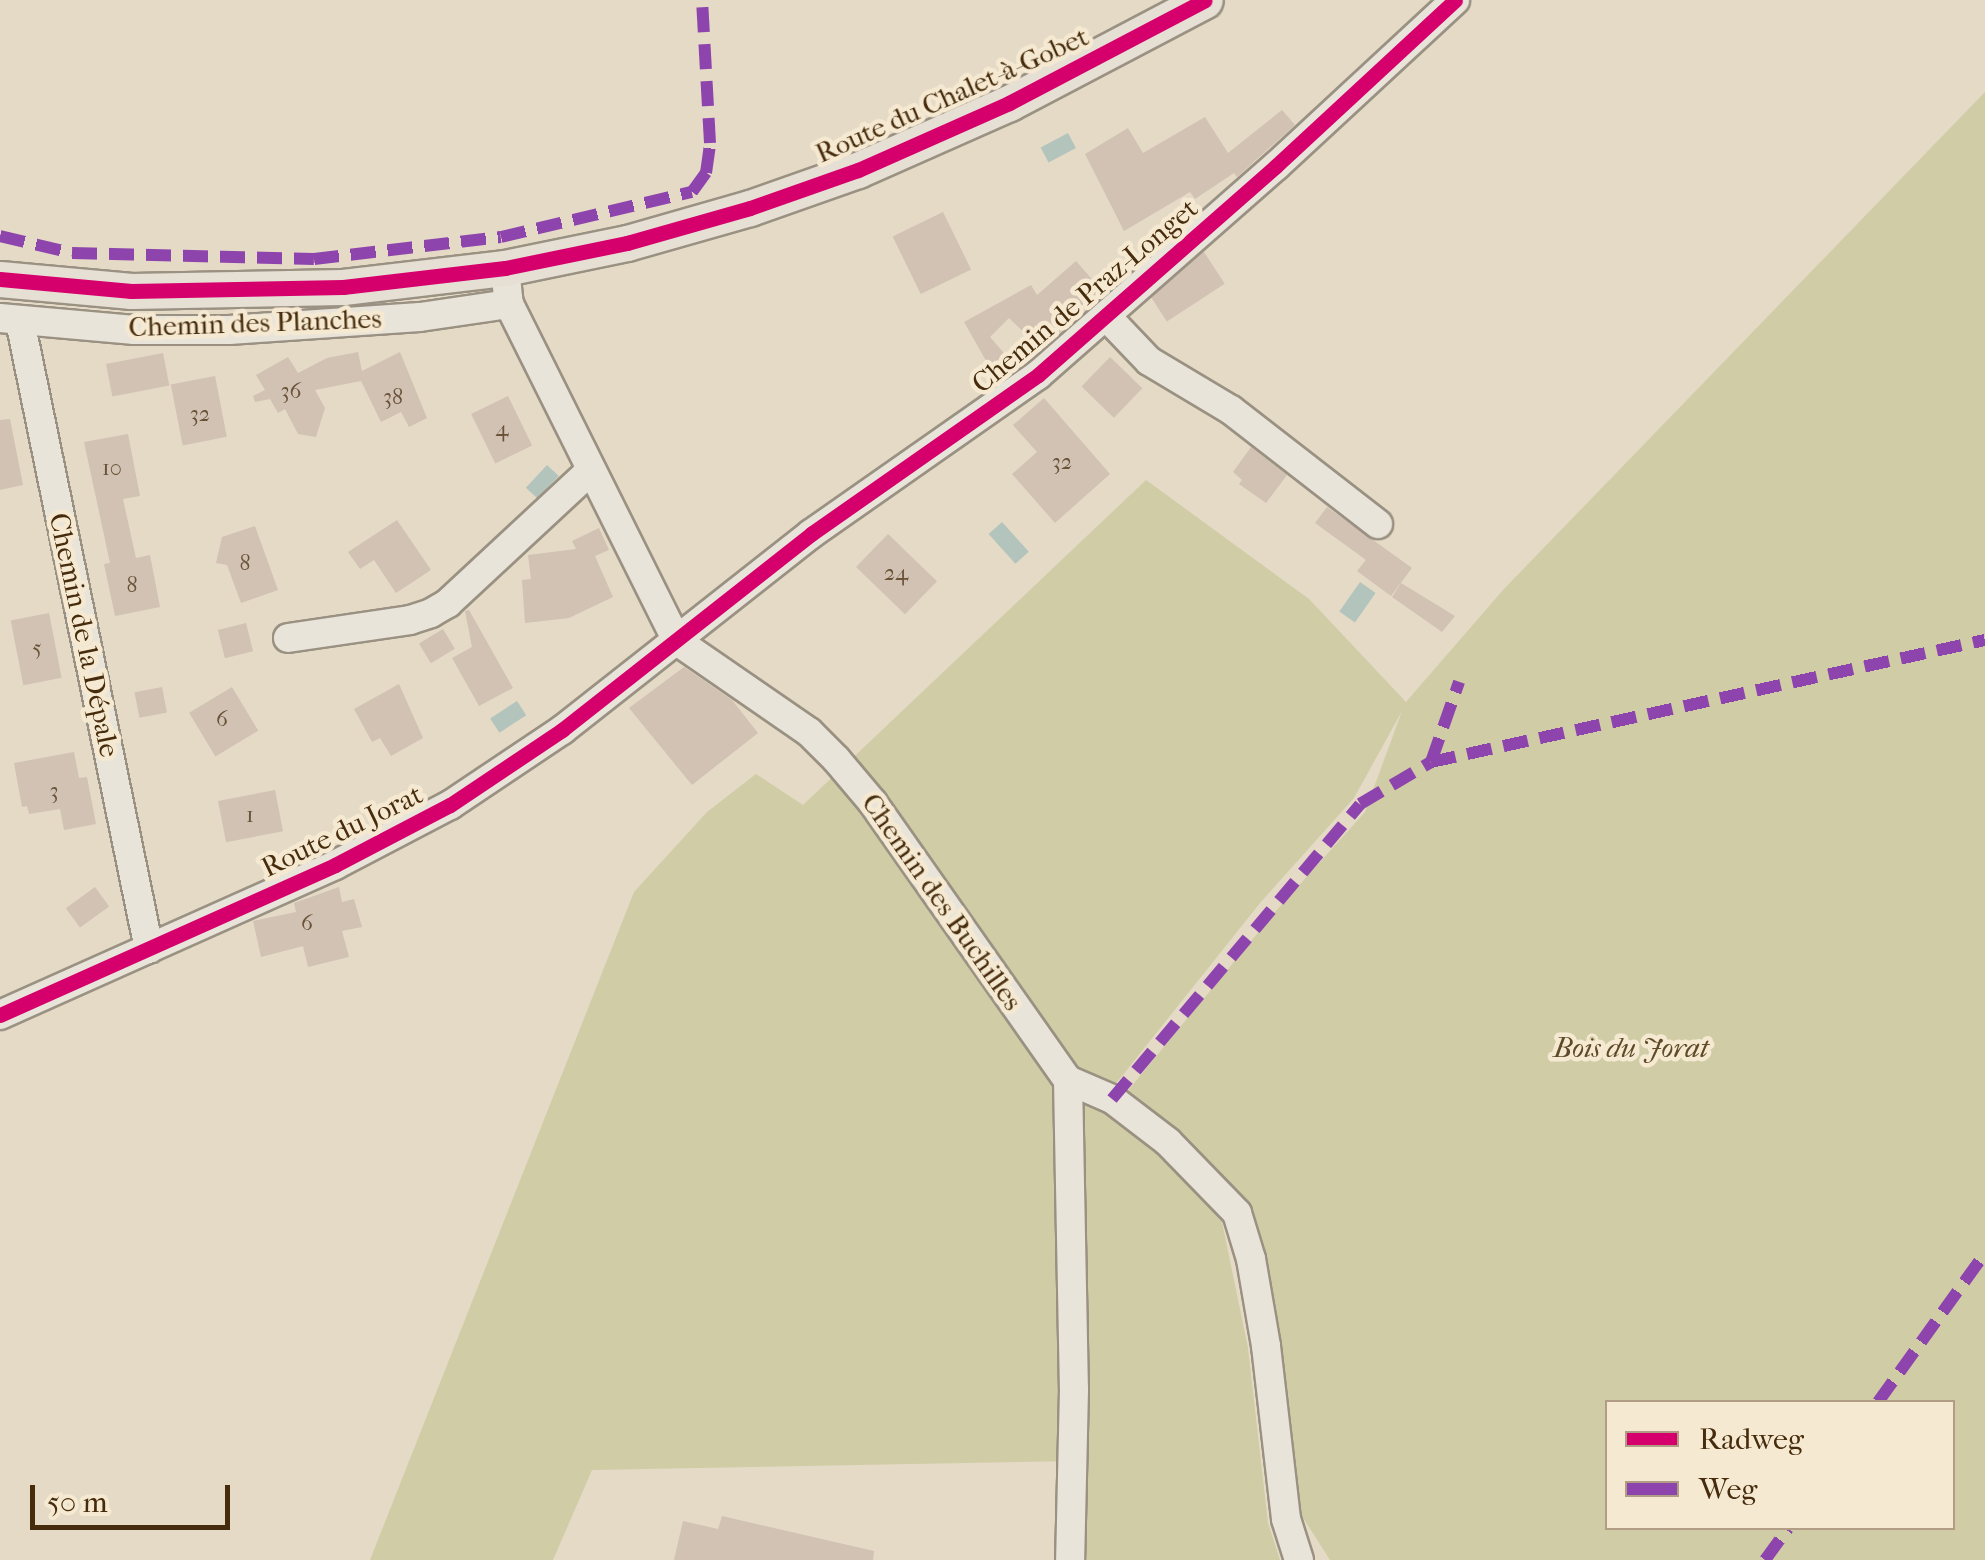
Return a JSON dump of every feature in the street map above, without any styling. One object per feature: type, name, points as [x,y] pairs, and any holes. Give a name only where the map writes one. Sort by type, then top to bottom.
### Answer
[{"type":"main road","name":"Route du Chalet-à-Gobet","points":[[0,279],[130,290],[269,292],[428,280],[506,268],[688,227],[858,170],[1009,103],[1165,11],[1206,0]]},
{"type":"street","name":"Chemin de Praz-Longet","points":[[677,641],[811,534],[1038,375],[1455,0]]},
{"type":"street","name":"Chemin des Buchilles","points":[[506,268],[509,304],[589,472],[677,641],[809,732],[836,759],[873,803],[1068,1080]]},
{"type":"street","name":"Chemin des Planches","points":[[10,320],[134,330],[229,330],[420,317],[509,304]]},
{"type":"street","points":[[1106,316],[1149,362],[1231,410],[1378,524]]},
{"type":"street","name":"Chemin de la Dépale","points":[[10,320],[149,949]]},
{"type":"street","points":[[288,638],[410,620],[431,613],[448,602],[589,472]]},
{"type":"street","name":"Route du Jorat","points":[[0,1015],[335,865],[450,805],[562,730],[677,641]]},
{"type":"street","points":[[1070,1560],[1074,1389],[1068,1080],[1112,1099],[1168,1142],[1238,1213],[1251,1259],[1266,1346],[1286,1519],[1299,1560]]},
{"type":"green space","name":"Bois du Jorat","points":[[1985,92],[1985,1560],[1330,1560],[1302,1516],[1281,1348],[1247,1203],[1175,1133],[1126,1093],[1275,912],[1365,812],[1402,711],[1354,798],[1260,903],[1102,1101],[1162,1152],[1222,1222],[1248,1348],[1268,1523],[1280,1560],[1079,1560],[1076,1461],[592,1470],[553,1560],[370,1560],[634,892],[707,812],[756,774],[803,805],[1146,480],[1309,599],[1406,702],[1503,590]]},
{"type":"shaded area","points":[[1068,133],[1076,148],[1049,163],[1041,148]]},
{"type":"shaded area","points":[[547,465],[559,476],[538,499],[526,488]]},
{"type":"shaded area","points":[[1002,522],[1029,552],[1015,564],[989,534]]},
{"type":"shaded area","points":[[1360,582],[1376,593],[1355,622],[1339,611]]},
{"type":"shaded area","points":[[517,701],[526,715],[499,733],[490,718]]},
{"type":"building","points":[[1282,110],[1295,125],[1237,177],[1234,173],[1195,199],[1190,192],[1124,231],[1085,154],[1128,128],[1143,153],[1205,117],[1228,153]]},
{"type":"building","points":[[943,212],[971,270],[921,294],[893,237]]},
{"type":"building","points":[[1204,252],[1225,284],[1167,321],[1146,290]]},
{"type":"building","points":[[1076,261],[1104,293],[1041,349],[1009,318],[990,337],[1017,368],[997,380],[964,322],[1031,285],[1037,295]]},
{"type":"building","points":[[358,352],[362,371],[400,352],[427,418],[409,427],[401,412],[381,422],[361,381],[315,390],[325,408],[316,437],[298,434],[285,409],[278,413],[270,399],[255,402],[253,396],[265,390],[256,375],[288,357],[298,373],[327,358]]},
{"type":"building","points":[[163,353],[169,385],[112,396],[106,364]]},
{"type":"building","points":[[1110,357],[1142,388],[1114,418],[1082,386]]},
{"type":"building","points":[[215,376],[227,437],[183,445],[171,385]]},
{"type":"building","points":[[508,396],[532,445],[495,463],[471,414]]},
{"type":"building","points":[[1044,398],[1110,474],[1055,523],[1012,474],[1037,452],[1013,425]]},
{"type":"building","points":[[10,419],[23,485],[0,490],[0,420]]},
{"type":"building","points":[[128,434],[140,496],[123,499],[136,558],[150,555],[160,607],[115,616],[104,564],[110,563],[84,442]]},
{"type":"building","points":[[1251,447],[1287,475],[1266,503],[1239,484],[1242,480],[1233,472]]},
{"type":"building","points":[[1327,507],[1412,568],[1391,596],[1357,571],[1366,560],[1315,523]]},
{"type":"building","points":[[397,520],[431,570],[396,593],[374,560],[360,569],[348,552]]},
{"type":"building","points":[[255,526],[278,590],[241,603],[227,565],[216,563],[222,537]]},
{"type":"building","points":[[599,528],[609,550],[595,556],[613,597],[569,618],[525,623],[522,580],[531,579],[528,555],[576,549],[572,541]]},
{"type":"building","points":[[888,534],[937,581],[905,614],[856,567]]},
{"type":"building","points":[[1401,583],[1455,616],[1442,632],[1392,597]]},
{"type":"building","points":[[469,610],[513,688],[479,706],[452,658],[472,647],[465,611]]},
{"type":"building","points":[[49,613],[62,678],[23,685],[11,620]]},
{"type":"building","points":[[246,623],[253,651],[225,658],[218,630]]},
{"type":"building","points":[[443,629],[455,649],[431,663],[419,643]]},
{"type":"building","points":[[684,667],[732,700],[758,733],[692,785],[629,708]]},
{"type":"building","points":[[399,684],[423,738],[391,756],[380,738],[372,742],[354,709]]},
{"type":"building","points":[[162,687],[167,713],[139,718],[135,692]]},
{"type":"building","points":[[232,687],[258,731],[215,756],[189,713]]},
{"type":"building","points":[[74,752],[79,778],[87,777],[96,824],[64,830],[60,809],[29,814],[27,806],[22,807],[14,763]]},
{"type":"building","points":[[275,790],[283,831],[226,842],[218,801]]},
{"type":"building","points":[[95,887],[109,906],[80,928],[66,908]]},
{"type":"building","points":[[339,887],[342,902],[354,899],[362,927],[342,931],[349,957],[308,967],[303,946],[261,957],[253,921],[296,912],[294,903]]},
{"type":"building","points":[[722,1516],[874,1551],[873,1560],[674,1560],[683,1521],[718,1529]]},
{"type":"marked path","points":[[0,236],[72,253],[314,259],[501,237],[692,192],[706,173],[710,143],[702,0]]},
{"type":"marked path","points":[[1112,1099],[1360,804],[1431,762],[1985,640]]},
{"type":"marked path","points":[[1431,762],[1459,682]]},
{"type":"marked path","points":[[1879,1400],[1985,1253]]},
{"type":"marked path","points":[[1765,1560],[1787,1530]]},
{"type":"cycle path","points":[[0,279],[131,291],[343,287],[505,268],[627,243],[750,208],[858,170],[1009,103],[1205,0]]},
{"type":"cycle path","points":[[0,1015],[335,865],[450,805],[562,730],[811,534],[1038,375],[1276,166],[1455,0]]}]
